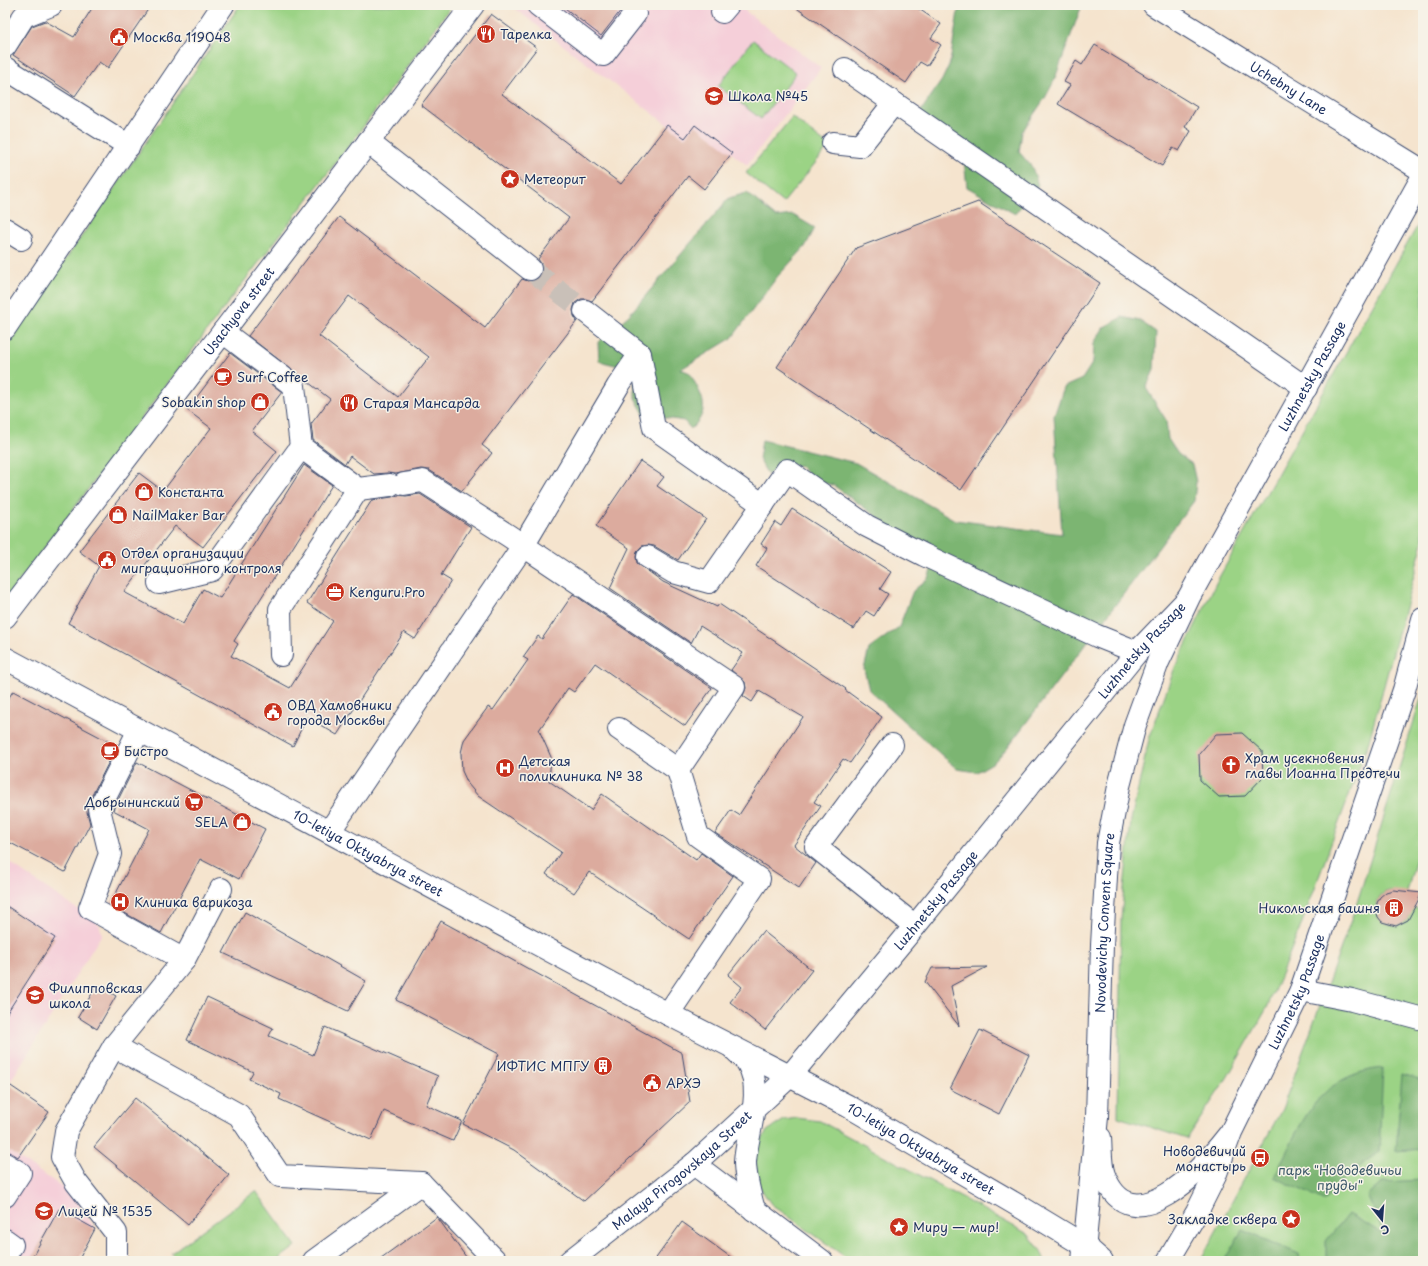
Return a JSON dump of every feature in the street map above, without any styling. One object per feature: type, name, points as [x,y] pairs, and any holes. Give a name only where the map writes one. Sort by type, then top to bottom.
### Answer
[{"type":"street","points":[[5,46],[11,23],[51,5]]},
{"type":"street","points":[[5,328],[223,5]]},
{"type":"street","name":"Usachyova street","points":[[5,617],[473,5]]},
{"type":"street","points":[[538,5],[603,55],[635,14]]},
{"type":"street","name":"Uchebny Lane","points":[[1154,5],[1423,172]]},
{"type":"street","points":[[5,68],[129,146]]},
{"type":"street","points":[[845,69],[1306,388]]},
{"type":"street","points":[[833,143],[860,146],[894,103]]},
{"type":"street","points":[[368,142],[530,269]]},
{"type":"street","name":"Luzhnetsky Passage","points":[[790,1076],[915,926],[1137,652],[1189,597],[1423,176]]},
{"type":"street","points":[[585,311],[640,354],[654,428],[763,505]]},
{"type":"street","points":[[159,582],[212,570],[301,447],[294,386],[223,332]]},
{"type":"street","points":[[328,832],[523,546],[618,386],[640,354]]},
{"type":"street","points":[[301,447],[358,489],[423,481],[523,546],[734,688],[678,770]]},
{"type":"street","points":[[648,557],[673,572],[709,582],[787,470],[867,526],[924,555],[1097,636],[1137,652]]},
{"type":"street","points":[[281,655],[280,609],[358,489]]},
{"type":"street","name":"Novodevichy Convent Square","points":[[1084,1254],[1097,1117],[1102,945],[1108,843],[1119,786],[1134,725],[1158,662],[1189,597]]},
{"type":"street","name":"Luzhnetsky Passage","points":[[1168,1261],[1206,1194],[1231,1132],[1302,990],[1404,690],[1423,619]]},
{"type":"street","name":"10-letiya Oktyabrya street","points":[[5,658],[668,1014],[855,1110],[1084,1254],[1102,1261]]},
{"type":"street","points":[[619,729],[678,770],[698,836],[759,879],[668,1014]]},
{"type":"street","points":[[139,730],[99,809],[110,854],[90,908],[184,960]]},
{"type":"street","points":[[892,745],[816,847],[915,926]]},
{"type":"street","points":[[116,1261],[118,1257],[116,1233],[76,1182],[62,1157],[66,1132],[114,1046],[184,960],[221,889]]},
{"type":"street","points":[[1302,990],[1352,1000],[1423,1019]]},
{"type":"street","points":[[114,1046],[239,1115],[280,1176],[421,1183],[496,1261]]},
{"type":"street","name":"10-letiya Oktyabrya street","points":[[732,1047],[747,1063],[754,1084],[754,1110],[745,1162],[748,1188],[754,1210]]},
{"type":"street","name":"Malaya Pirogovskaya Street","points":[[570,1261],[694,1164],[790,1076]]},
{"type":"street","points":[[1097,1117],[1104,1173],[1111,1189],[1120,1199],[1132,1204],[1146,1203],[1159,1199],[1176,1190],[1201,1168],[1231,1132]]},
{"type":"street","points":[[5,1164],[20,1173],[5,1196]]},
{"type":"street","points":[[694,1164],[822,1261]]},
{"type":"street","points":[[314,1261],[421,1183]]},
{"type":"street","points":[[5,1240],[12,1245],[5,1256]]},
{"type":"shaded area","name":"Школа №45","points":[[510,5],[747,5],[744,10],[821,68],[747,165],[695,125],[685,138]]},
{"type":"shaded area","name":"Филипповская школа","points":[[5,860],[99,924],[102,934],[5,1090]]},
{"type":"shaded area","name":"Лицей № 1535","points":[[5,1149],[72,1193],[95,1229],[78,1261],[5,1261]]},
{"type":"green space","points":[[240,5],[452,5],[358,134],[236,292],[5,600],[5,348]]},
{"type":"green space","points":[[959,5],[1082,5],[1054,81],[1045,98],[1022,132],[1019,152],[1032,167],[1038,185],[1015,214],[967,187],[964,161],[914,121],[942,80],[950,63]]},
{"type":"green space","points":[[753,40],[796,73],[761,119],[718,86]]},
{"type":"green space","points":[[792,117],[829,146],[783,203],[746,173]]},
{"type":"green space","points":[[747,193],[776,217],[793,215],[815,228],[805,247],[777,277],[732,338],[681,369],[690,373],[701,395],[703,408],[702,415],[698,422],[691,429],[684,421],[644,414],[635,398],[635,377],[619,366],[599,361],[598,342],[629,315],[729,198]]},
{"type":"green space","points":[[1423,216],[1423,542],[1369,741],[1299,931],[1267,1008],[1227,1078],[1187,1139],[1118,1117],[1121,918],[1131,820],[1149,739],[1175,667],[1217,581]]},
{"type":"green space","points":[[1122,317],[1140,321],[1156,332],[1154,370],[1146,388],[1166,420],[1168,439],[1178,454],[1192,464],[1196,482],[1194,501],[1007,748],[994,762],[977,772],[957,769],[869,690],[864,669],[869,649],[899,627],[913,591],[928,578],[935,560],[833,485],[814,481],[801,467],[782,462],[768,475],[759,459],[762,440],[856,463],[955,520],[1062,534],[1054,416],[1064,387],[1082,379],[1093,362],[1094,343],[1104,327]]},
{"type":"green space","name":"парк \"Новодевичьи пруды\"","points":[[1423,692],[1423,834],[1406,895],[1397,891],[1387,892],[1378,900],[1377,906],[1381,919],[1387,924],[1396,926],[1408,920],[1412,907],[1423,910],[1423,1261],[1200,1261],[1282,1109],[1355,909]]},
{"type":"green space","points":[[1383,1068],[1379,1152],[1347,1175],[1325,1201],[1274,1177],[1302,1122],[1313,1106],[1326,1092],[1341,1081],[1360,1073]]},
{"type":"green space","points":[[1402,1074],[1423,1080],[1423,1149],[1396,1151]]},
{"type":"green space","points":[[797,1118],[820,1121],[1028,1234],[1041,1251],[1045,1261],[851,1261],[771,1204],[759,1186],[754,1152],[767,1131],[784,1120]]},
{"type":"green space","points":[[1423,1180],[1423,1261],[1326,1261],[1326,1241],[1348,1214],[1384,1234],[1368,1195],[1383,1182]]},
{"type":"green space","points":[[256,1191],[296,1246],[276,1261],[177,1261],[171,1253]]},
{"type":"green space","points":[[1242,1230],[1299,1254],[1300,1261],[1224,1261]]},
{"type":"building","points":[[94,5],[151,5],[108,68],[99,62],[75,96],[13,55],[32,26],[45,21],[74,37]]},
{"type":"building","points":[[561,5],[625,5],[601,36]]},
{"type":"building","points":[[792,5],[913,5],[941,24],[931,38],[941,45],[927,66],[920,62],[906,83]]},
{"type":"building","points":[[491,14],[537,48],[502,94],[621,184],[667,125],[685,138],[695,125],[732,153],[704,189],[688,176],[592,301],[581,299],[575,303],[573,310],[577,321],[482,445],[492,453],[462,491],[429,470],[421,469],[396,474],[374,474],[350,456],[345,464],[313,440],[311,424],[330,399],[248,336],[339,217],[485,328],[522,279],[534,281],[540,276],[542,265],[538,259],[569,218],[421,105]],"holes":[[[349,296],[429,357],[398,397],[319,336]]]},
{"type":"building","points":[[1095,45],[1197,107],[1185,127],[1191,131],[1179,151],[1173,148],[1162,166],[1058,104],[1070,85],[1064,82],[1076,61],[1082,65]]},
{"type":"building","points":[[978,202],[1100,283],[961,490],[777,367],[856,248]]},
{"type":"building","points":[[230,353],[282,392],[252,431],[277,451],[203,547],[175,526],[124,592],[183,624],[203,589],[220,598],[304,465],[332,485],[234,641],[238,644],[231,656],[290,688],[333,621],[307,603],[372,500],[398,495],[406,496],[420,494],[471,527],[441,575],[451,581],[415,639],[404,632],[337,735],[307,717],[293,746],[68,623],[99,566],[79,551],[139,473],[163,491],[211,428],[187,410]]},
{"type":"building","points":[[640,461],[664,477],[657,486],[706,519],[678,560],[654,546],[648,545],[642,546],[637,551],[637,563],[663,582],[717,607],[719,604],[846,689],[845,690],[882,717],[850,763],[843,759],[814,802],[821,806],[794,845],[816,863],[799,888],[715,833],[731,810],[739,815],[803,717],[759,691],[752,702],[743,696],[746,688],[745,682],[731,670],[743,653],[700,626],[691,643],[610,588],[629,548],[596,526]]},
{"type":"building","points":[[792,509],[891,572],[880,589],[888,594],[874,616],[866,611],[854,629],[756,566],[767,548],[761,544],[775,522],[781,526]]},
{"type":"building","name":"Детская поликлиника № 38","points":[[573,594],[712,688],[685,726],[595,663],[574,692],[568,688],[539,730],[551,757],[549,781],[591,810],[602,794],[696,860],[701,853],[733,876],[689,939],[589,872],[574,893],[546,874],[561,852],[478,796],[468,784],[462,771],[461,753],[464,740],[488,707],[493,710],[528,660],[523,657],[538,636],[542,639]]},
{"type":"building","points":[[13,691],[117,746],[88,803],[87,812],[90,824],[65,872],[5,840],[5,704]]},
{"type":"building","name":"Храм усекновения главы Иоанна Предтечи","points":[[1242,733],[1262,751],[1263,777],[1245,796],[1219,797],[1200,780],[1199,754],[1216,734]]},
{"type":"building","points":[[137,762],[265,829],[239,879],[200,859],[161,933],[110,905],[149,829],[113,810]]},
{"type":"building","name":"Никольская башня","points":[[1393,890],[1422,893],[1408,920],[1396,926],[1382,922],[1378,917],[1376,910],[1380,897],[1386,892]]},
{"type":"building","points":[[5,905],[55,938],[5,1016]]},
{"type":"building","points":[[245,912],[366,981],[348,1011],[223,953]]},
{"type":"building","name":"ИФТИС МПГУ","points":[[441,921],[682,1053],[690,1102],[584,1201],[514,1150],[463,1124],[499,1054],[396,1000]]},
{"type":"building","points":[[763,931],[812,970],[765,1030],[730,1002],[742,987],[728,975]]},
{"type":"building","points":[[987,967],[951,986],[959,1026],[925,982],[932,968]]},
{"type":"building","points":[[97,985],[116,996],[97,1029],[78,1017]]},
{"type":"building","points":[[207,997],[273,1028],[269,1036],[313,1055],[325,1027],[438,1076],[426,1105],[462,1121],[453,1141],[384,1111],[371,1140],[279,1099],[281,1094],[249,1079],[253,1072],[187,1040]]},
{"type":"building","points":[[980,1030],[1029,1055],[999,1114],[950,1089]]},
{"type":"building","points":[[5,1082],[49,1112],[18,1157],[5,1149]]},
{"type":"building","points":[[135,1098],[229,1175],[188,1225],[94,1147]]},
{"type":"building","points":[[59,1209],[95,1229],[78,1261],[30,1261]]},
{"type":"building","points":[[437,1217],[469,1261],[377,1261],[406,1240]]},
{"type":"building","points":[[682,1222],[703,1237],[736,1261],[654,1261]]},
{"type":"tunnel","points":[[530,269],[585,311]]},
{"type":"place","name":"Тарелка","points":[[486,34]]},
{"type":"place","name":"Москва 119048","points":[[119,37]]},
{"type":"place","name":"Школа №45","points":[[714,96]]},
{"type":"place","name":"Метеорит","points":[[510,179]]},
{"type":"place","name":"Surf Coffee","points":[[223,377]]},
{"type":"place","name":"Sobakin shop","points":[[260,402]]},
{"type":"place","name":"Старая Мансарда","points":[[349,403]]},
{"type":"place","name":"Константа","points":[[144,492]]},
{"type":"place","name":"NailMaker Bar","points":[[118,515]]},
{"type":"place","name":"Отдел организации миграционного контроля","points":[[107,560]]},
{"type":"place","name":"Kenguru.Pro","points":[[335,592]]},
{"type":"place","name":"ОВД Хамовники города Москвы","points":[[273,712]]},
{"type":"place","name":"Бистро","points":[[110,751]]},
{"type":"place","name":"Храм усекновения главы Иоанна Предтечи","points":[[1231,765]]},
{"type":"place","name":"Детская поликлиника № 38","points":[[505,768]]},
{"type":"place","name":"Добрынинский","points":[[194,802]]},
{"type":"place","name":"SELA","points":[[242,822]]},
{"type":"place","name":"Клиника варикоза","points":[[120,902]]},
{"type":"place","name":"Никольская башня","points":[[1394,908]]},
{"type":"place","name":"Филипповская школа","points":[[35,995]]},
{"type":"place","name":"ИФТИС МПГУ","points":[[603,1066]]},
{"type":"place","name":"АРХЭ","points":[[652,1083]]},
{"type":"place","name":"Новодевичий монастырь","points":[[1260,1158]]},
{"type":"place","name":"Лицей № 1535","points":[[44,1211]]},
{"type":"place","name":"Закладке сквера","points":[[1291,1219]]},
{"type":"place","name":"Миру — мир!","points":[[899,1227]]}]
